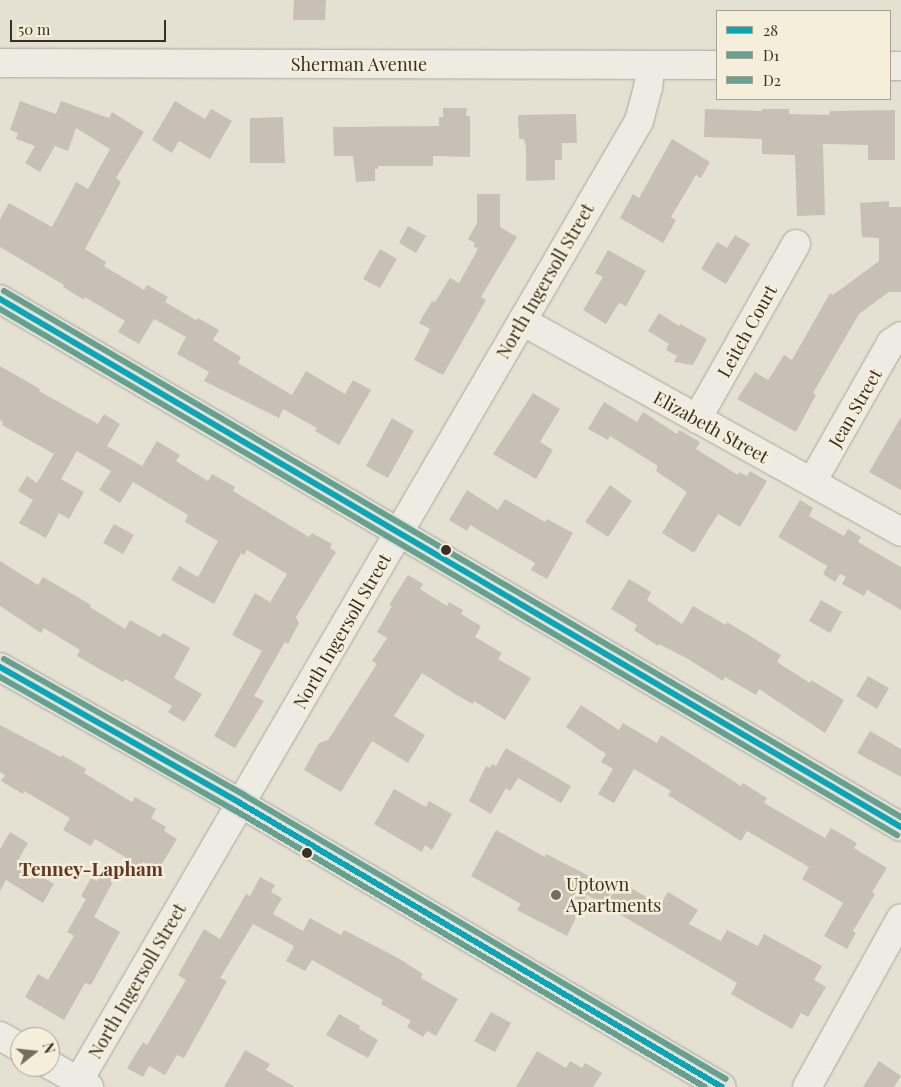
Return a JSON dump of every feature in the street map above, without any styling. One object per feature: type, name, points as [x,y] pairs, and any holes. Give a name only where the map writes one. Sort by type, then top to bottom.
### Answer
[{"type":"main road","points":[[0,298],[400,531],[901,827]]},
{"type":"main road","points":[[0,667],[240,803],[722,1087]]},
{"type":"street","name":"Sherman Avenue","points":[[0,63],[716,65]]},
{"type":"street","name":"North Ingersoll Street","points":[[81,1085],[240,803],[639,121],[648,88],[651,65]]},
{"type":"street","name":"Leitch Court","points":[[697,419],[796,244]]},
{"type":"street","name":"Elizabeth Street","points":[[522,321],[901,532]]},
{"type":"street","name":"Jean Street","points":[[812,482],[892,343],[901,336]]},
{"type":"street","points":[[807,1087],[901,918]]},
{"type":"street","points":[[60,1071],[81,1085]]},
{"type":"building","points":[[294,0],[326,0],[325,20],[293,20]]},
{"type":"building","points":[[20,101],[56,114],[61,101],[109,118],[112,112],[144,132],[116,178],[121,182],[85,249],[106,262],[104,266],[144,290],[147,285],[168,297],[165,302],[196,320],[198,318],[219,330],[213,340],[241,357],[238,363],[292,395],[306,371],[345,394],[353,380],[371,390],[339,445],[315,431],[317,428],[283,409],[279,418],[204,381],[209,372],[177,354],[186,337],[154,319],[139,344],[118,332],[125,321],[85,297],[84,300],[63,287],[64,285],[0,247],[0,219],[9,203],[52,227],[76,182],[88,189],[110,149],[76,128],[68,151],[55,146],[40,172],[25,163],[35,146],[16,139],[18,133],[10,130]]},
{"type":"building","points":[[175,101],[205,119],[211,109],[232,121],[210,159],[179,141],[172,153],[152,140]]},
{"type":"building","points":[[443,108],[467,108],[466,116],[470,116],[470,157],[433,156],[433,166],[378,166],[378,169],[375,169],[375,181],[356,182],[353,156],[334,156],[333,127],[439,126],[439,117],[443,117]]},
{"type":"building","points":[[705,109],[762,111],[762,109],[789,109],[789,114],[829,115],[830,111],[895,110],[895,160],[868,160],[868,145],[823,144],[825,215],[797,216],[795,155],[762,154],[762,139],[704,137]]},
{"type":"building","points":[[576,114],[577,143],[562,143],[562,160],[555,160],[555,180],[526,181],[526,147],[524,139],[519,139],[518,115]]},
{"type":"building","points":[[283,117],[285,163],[250,163],[250,118]]},
{"type":"building","points":[[672,139],[710,162],[701,178],[696,175],[671,217],[676,220],[663,243],[620,218],[633,194],[639,198]]},
{"type":"building","points":[[477,194],[500,194],[500,227],[517,237],[481,297],[486,300],[443,375],[414,360],[430,329],[419,323],[432,301],[435,302],[450,278],[459,283],[478,249],[473,246],[475,243],[468,239],[477,223]]},
{"type":"building","points":[[889,201],[889,207],[901,207],[901,292],[889,292],[859,314],[813,393],[816,395],[796,432],[737,399],[755,372],[768,380],[784,355],[792,360],[830,293],[833,295],[879,261],[879,238],[862,237],[860,203]]},
{"type":"building","points":[[408,226],[426,236],[416,253],[399,243]]},
{"type":"building","points":[[735,235],[750,244],[726,284],[701,269],[717,242],[727,248]]},
{"type":"building","points":[[380,249],[397,259],[380,288],[363,279]]},
{"type":"building","points":[[608,250],[646,271],[626,306],[619,303],[606,324],[583,310],[603,277],[595,273]]},
{"type":"building","points":[[659,313],[679,326],[680,324],[707,339],[693,365],[674,362],[677,356],[666,350],[669,344],[648,331]]},
{"type":"building","points":[[0,366],[40,389],[39,391],[98,424],[104,414],[120,424],[107,446],[142,466],[157,441],[180,455],[176,461],[208,481],[212,474],[235,487],[233,491],[309,537],[312,533],[332,544],[330,548],[336,552],[296,617],[299,623],[288,644],[285,642],[254,696],[264,701],[235,748],[214,736],[262,651],[232,635],[255,593],[270,602],[287,574],[247,550],[244,555],[241,553],[214,604],[171,580],[179,566],[198,577],[218,541],[185,522],[188,515],[133,482],[120,503],[99,490],[111,471],[77,451],[61,479],[84,492],[69,519],[59,513],[46,538],[19,523],[33,500],[18,491],[27,476],[37,483],[54,454],[2,425],[3,422],[0,420]]},
{"type":"building","points":[[533,393],[560,409],[540,442],[553,450],[536,479],[493,454]]},
{"type":"building","points":[[604,402],[637,422],[643,412],[677,434],[679,430],[700,442],[696,449],[738,475],[739,472],[747,476],[750,471],[767,481],[740,527],[718,514],[694,553],[662,533],[687,492],[656,471],[658,466],[610,436],[608,440],[588,429]]},
{"type":"building","points":[[901,417],[901,490],[869,472]]},
{"type":"building","points":[[392,418],[414,431],[388,478],[366,466]]},
{"type":"building","points":[[610,485],[632,501],[608,537],[585,522]]},
{"type":"building","points":[[467,490],[498,510],[505,499],[545,522],[547,519],[573,533],[547,579],[531,570],[535,563],[470,525],[467,531],[449,520]]},
{"type":"building","points":[[800,500],[813,508],[809,516],[844,536],[848,529],[861,537],[858,542],[901,567],[901,610],[867,590],[864,596],[842,584],[846,577],[840,574],[835,582],[823,574],[827,566],[778,537]]},
{"type":"building","points":[[114,524],[134,535],[123,554],[103,543]]},
{"type":"building","points":[[0,561],[38,585],[43,577],[91,605],[90,607],[125,629],[130,620],[160,637],[163,633],[190,648],[174,678],[202,694],[184,722],[168,712],[172,706],[125,679],[123,682],[77,656],[80,650],[44,628],[41,633],[0,606]]},
{"type":"building","points":[[408,575],[423,584],[420,589],[447,606],[449,602],[463,610],[461,614],[481,626],[475,637],[502,653],[498,659],[531,678],[505,720],[474,701],[473,704],[455,694],[422,673],[394,716],[425,735],[408,763],[372,741],[341,792],[304,770],[319,743],[328,740],[377,664],[372,661],[387,638],[377,632],[392,606],[389,605]]},
{"type":"building","points":[[629,579],[651,592],[647,600],[682,624],[693,606],[726,625],[727,622],[781,655],[777,662],[810,683],[811,680],[844,700],[825,733],[759,689],[756,695],[725,677],[723,681],[688,659],[659,644],[658,646],[634,630],[637,625],[611,609]]},
{"type":"building","points":[[821,600],[842,612],[830,633],[809,621]]},
{"type":"building","points":[[868,676],[889,688],[877,709],[856,696]]},
{"type":"building","points":[[581,705],[619,730],[623,723],[657,743],[661,735],[741,786],[743,783],[767,798],[764,803],[825,838],[831,828],[857,843],[854,848],[887,868],[872,892],[875,894],[853,931],[856,933],[847,949],[824,936],[843,903],[802,879],[809,867],[747,831],[741,841],[668,795],[671,791],[634,769],[614,803],[598,794],[613,769],[601,762],[606,754],[566,727]]},
{"type":"building","points":[[0,725],[61,757],[62,755],[86,769],[84,773],[132,802],[135,797],[156,809],[151,818],[166,827],[164,831],[177,839],[159,869],[156,867],[149,879],[126,865],[130,860],[95,839],[91,846],[63,830],[70,818],[24,791],[23,794],[1,781],[5,775],[0,772]]},
{"type":"building","points":[[870,731],[901,749],[901,777],[857,753]]},
{"type":"building","points":[[506,748],[571,786],[561,803],[518,778],[510,791],[506,788],[491,814],[469,801],[486,766],[490,768],[492,764],[496,766]]},
{"type":"building","points":[[394,789],[426,807],[429,801],[452,814],[432,850],[425,845],[422,852],[374,824]]},
{"type":"building","points":[[496,830],[545,857],[546,854],[615,889],[619,881],[660,905],[668,892],[698,910],[689,924],[721,941],[727,930],[758,946],[764,934],[822,966],[814,980],[826,987],[808,1017],[801,1013],[792,1029],[731,994],[737,983],[587,895],[567,936],[517,910],[521,904],[471,876]]},
{"type":"building","points":[[10,832],[28,843],[17,862],[54,884],[43,903],[6,880],[0,891],[0,849]]},
{"type":"building","points":[[103,871],[115,878],[94,917],[120,932],[91,985],[85,983],[64,1020],[25,997],[38,974],[48,980],[74,936],[67,932],[86,899],[81,896],[91,878],[97,881]]},
{"type":"building","points":[[260,877],[275,885],[271,892],[282,898],[273,914],[303,931],[310,918],[341,935],[344,930],[398,958],[423,974],[421,978],[458,999],[436,1036],[427,1031],[423,1037],[407,1027],[411,1021],[381,1004],[383,1000],[312,960],[305,971],[286,961],[294,946],[253,924],[220,978],[227,981],[184,1058],[177,1055],[165,1075],[149,1066],[143,1077],[127,1068],[143,1042],[147,1045],[186,980],[178,975],[204,929],[220,939],[246,894],[250,896]]},
{"type":"building","points":[[491,1012],[511,1023],[495,1052],[474,1041]]},
{"type":"building","points":[[339,1014],[360,1026],[359,1029],[378,1040],[368,1058],[326,1035]]},
{"type":"building","points":[[245,1050],[270,1064],[266,1070],[295,1087],[224,1087]]},
{"type":"building","points":[[537,1051],[566,1068],[570,1061],[582,1068],[585,1063],[602,1073],[593,1087],[516,1087]]},
{"type":"building","points":[[879,1061],[901,1076],[894,1087],[863,1087]]},
{"type":"transit line","name":"D2","points":[[4,291],[901,817]]},
{"type":"transit line","name":"28","points":[[0,299],[901,827]]},
{"type":"transit line","name":"D1","points":[[0,309],[897,835]]},
{"type":"transit line","name":"D2","points":[[4,659],[244,795],[726,1079]]},
{"type":"transit line","name":"28","points":[[0,667],[240,803],[722,1087]]},
{"type":"transit line","name":"D1","points":[[0,677],[236,811],[705,1087]]},
{"type":"place","name":"Uptown Apartments","points":[[556,895]]},
{"type":"district","name":"Tenney-Lapham","points":[[91,869]]}]
